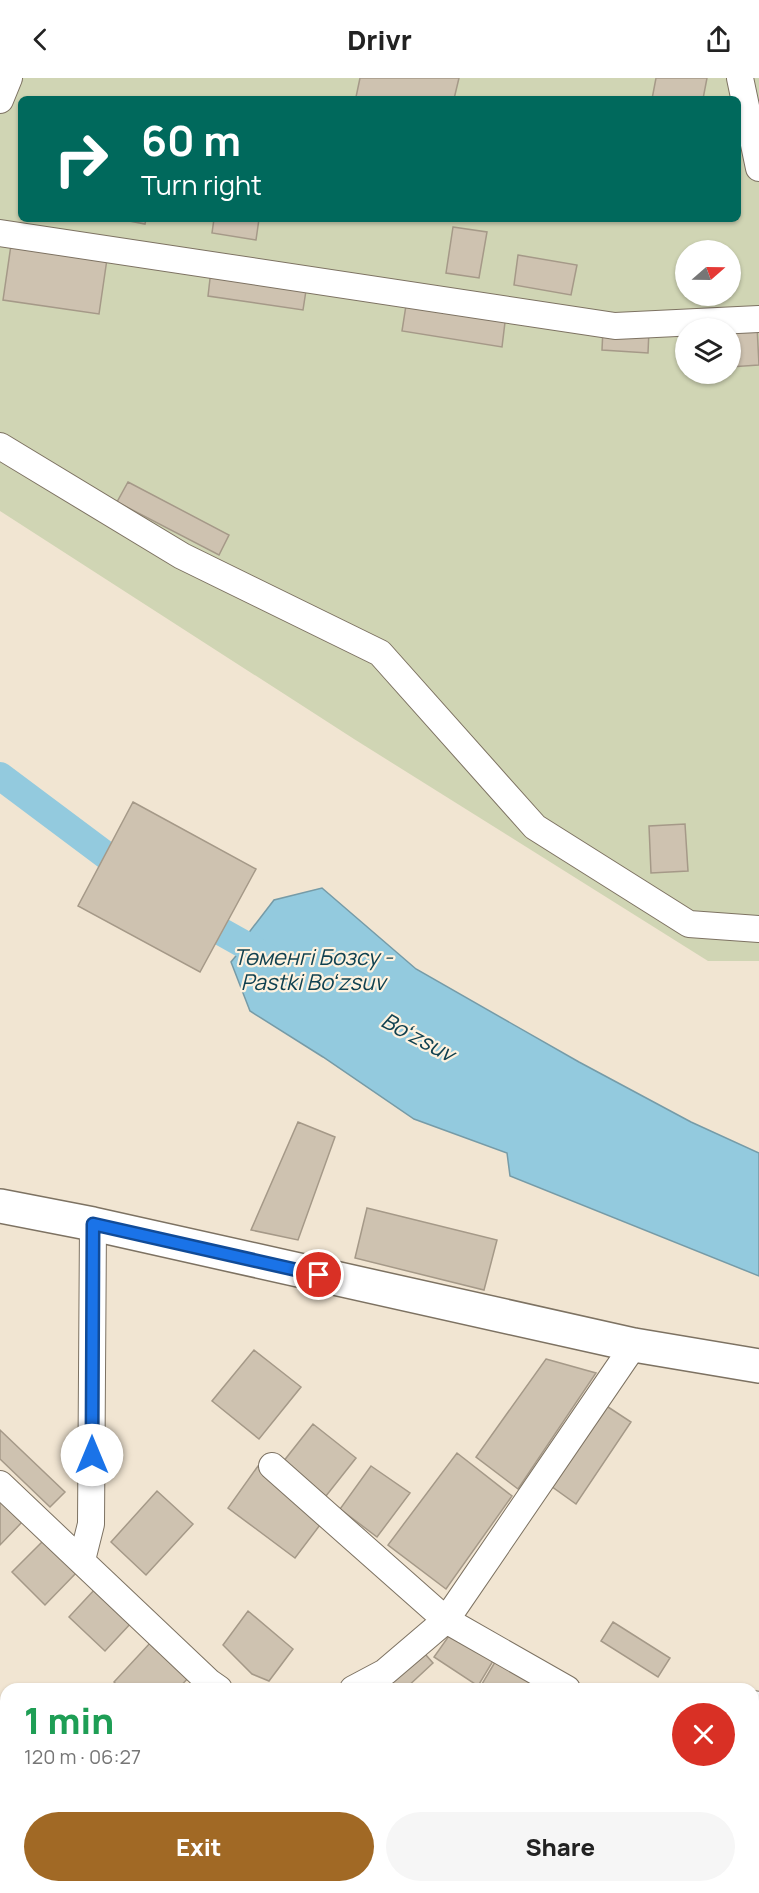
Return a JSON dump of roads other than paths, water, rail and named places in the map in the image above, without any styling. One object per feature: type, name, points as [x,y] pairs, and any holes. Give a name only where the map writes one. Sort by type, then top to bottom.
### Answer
[{"type":"main road","points":[[0,1206],[93,1224],[634,1345],[759,1366]]},
{"type":"street","points":[[0,100],[9,78]]},
{"type":"street","points":[[740,78],[759,168]]},
{"type":"street","points":[[0,233],[615,326],[759,319]]},
{"type":"street","points":[[0,446],[182,556],[380,652],[535,827],[689,924],[759,929]]},
{"type":"street","points":[[82,1560],[91,1524],[93,1224]]},
{"type":"street","points":[[364,1683],[385,1672],[446,1620],[634,1345]]},
{"type":"street","points":[[272,1466],[446,1620],[556,1683]]},
{"type":"street","points":[[0,1484],[210,1683]]},
{"type":"water","name":"Төменгі Бозсу - Pastki Boʻzsuv","points":[[322,888],[416,969],[579,1062],[691,1122],[759,1153],[759,1276],[510,1176],[507,1153],[414,1119],[250,1011],[231,962],[245,945],[247,935],[274,900]]},
{"type":"waterway","name":"Boʻzsuv","points":[[0,776],[135,877]]},
{"type":"waterway","name":"Boʻzsuv","points":[[188,913],[279,964]]}]
